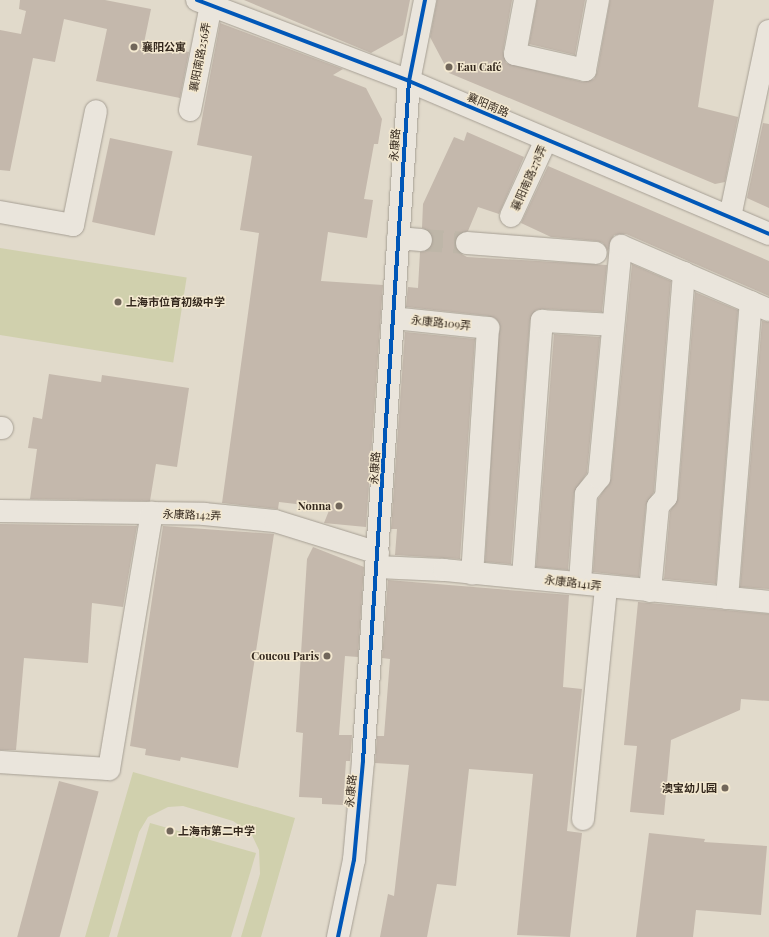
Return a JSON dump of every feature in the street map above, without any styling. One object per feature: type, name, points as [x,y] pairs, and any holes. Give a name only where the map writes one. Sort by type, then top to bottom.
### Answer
[{"type":"street","name":"永康路","points":[[338,937],[354,860],[378,560],[409,81],[425,0]]},
{"type":"street","points":[[525,0],[515,54],[585,70],[598,0]]},
{"type":"street","name":"襄阳南路","points":[[204,3],[409,81],[769,234]]},
{"type":"street","name":"襄阳南路256弄","points":[[190,110],[204,3]]},
{"type":"street","points":[[730,217],[769,31]]},
{"type":"street","points":[[0,212],[73,225],[96,111]]},
{"type":"street","name":"襄阳南路278弄","points":[[512,216],[546,140]]},
{"type":"street","points":[[398,238],[421,240]]},
{"type":"street","points":[[467,243],[596,253]]},
{"type":"street","points":[[580,582],[586,494],[600,478],[621,246],[760,306],[727,598]]},
{"type":"street","points":[[650,591],[658,506],[666,497],[684,273]]},
{"type":"street","name":"永康路109弄","points":[[393,318],[488,328],[472,572]]},
{"type":"street","points":[[522,577],[542,321],[613,325]]},
{"type":"street","name":"永康路142弄","points":[[0,511],[204,514],[275,521],[378,560]]},
{"type":"street","points":[[0,762],[109,769],[152,514]]},
{"type":"street","name":"永康路141弄","points":[[378,560],[472,572],[580,582],[606,587],[769,602]]},
{"type":"street","points":[[583,819],[606,587]]},
{"type":"green space","points":[[0,248],[187,278],[173,363],[0,335]]},
{"type":"green space","points":[[133,772],[295,818],[261,937],[241,937],[260,874],[259,850],[251,833],[233,821],[183,806],[168,807],[148,817],[139,832],[109,937],[85,937]]},
{"type":"green space","points":[[150,823],[256,853],[231,937],[117,937]]},
{"type":"building","points":[[20,0],[105,0],[151,9],[144,43],[189,52],[180,98],[96,81],[107,29],[64,19],[55,62],[33,58],[10,171],[0,170],[0,30],[21,34],[26,11],[19,9]]},
{"type":"building","points":[[244,0],[410,0],[403,35],[371,53]]},
{"type":"building","points":[[437,0],[512,0],[503,52],[506,63],[583,82],[594,79],[597,72],[610,0],[714,0],[698,107],[738,117],[725,182],[715,184],[449,73],[430,37]]},
{"type":"building","points":[[537,0],[585,0],[575,55],[529,44]]},
{"type":"building","points":[[220,23],[343,69],[333,75],[366,88],[382,119],[378,144],[374,144],[364,199],[373,200],[367,238],[328,232],[321,281],[383,285],[366,527],[324,523],[330,508],[279,502],[278,509],[222,503],[259,233],[240,230],[252,156],[197,145]]},
{"type":"building","points":[[763,123],[769,124],[769,208],[747,198]]},
{"type":"building","points":[[467,132],[524,157],[499,214],[478,207],[468,231],[457,236],[456,248],[460,253],[467,257],[607,265],[602,312],[542,309],[536,310],[530,320],[511,564],[485,562],[499,323],[489,316],[406,307],[408,287],[418,288],[420,252],[427,251],[433,241],[428,230],[422,228],[423,204],[454,137],[464,141]]},
{"type":"building","points":[[110,138],[173,151],[155,235],[92,222]]},
{"type":"building","points":[[548,166],[769,261],[769,296],[626,234],[614,235],[608,251],[603,243],[597,241],[551,237],[521,223]]},
{"type":"building","points":[[632,264],[671,281],[654,492],[646,505],[639,577],[593,572],[598,499],[611,479]]},
{"type":"building","points":[[695,292],[738,310],[716,584],[664,579],[670,511],[678,498]]},
{"type":"building","points":[[762,321],[769,322],[769,589],[740,587]]},
{"type":"building","points":[[405,332],[475,339],[460,559],[395,555],[397,529],[391,529]]},
{"type":"building","points":[[554,334],[600,337],[587,473],[574,493],[568,570],[536,567]]},
{"type":"building","points":[[49,374],[101,382],[102,375],[189,388],[177,467],[156,464],[150,501],[30,499],[37,449],[28,448],[33,417],[42,419]]},
{"type":"building","points":[[0,524],[137,526],[123,607],[92,603],[88,663],[24,658],[16,750],[0,750]]},
{"type":"building","points":[[163,526],[274,534],[238,768],[181,757],[180,761],[145,755],[146,749],[130,746]]},
{"type":"building","points":[[313,547],[364,567],[358,657],[345,656],[339,735],[352,735],[350,761],[346,761],[343,805],[322,804],[322,798],[299,797],[303,733],[296,732],[307,559]]},
{"type":"building","points":[[388,580],[569,595],[563,687],[582,689],[567,831],[582,833],[570,937],[517,935],[533,774],[469,769],[456,886],[437,884],[427,937],[380,937],[388,894],[394,896],[409,765],[375,763],[377,736],[384,736],[390,659],[382,658]]},
{"type":"building","points":[[638,602],[769,614],[769,701],[741,699],[740,710],[671,740],[664,815],[630,812],[637,746],[624,745]]},
{"type":"building","points":[[59,781],[99,792],[60,937],[17,937]]},
{"type":"building","points":[[649,833],[705,839],[704,842],[767,846],[761,915],[696,910],[693,937],[636,937]]},
{"type":"tunnel","points":[[421,240],[467,243]]},
{"type":"cycle path","points":[[197,0],[409,81],[769,234]]},
{"type":"cycle path","points":[[338,937],[354,860],[363,761],[409,81],[425,0]]},
{"type":"place","name":"襄阳公寓","points":[[134,47]]},
{"type":"place","name":"Eau Café","points":[[449,67]]},
{"type":"place","name":"上海市位育初级中学","points":[[118,302]]},
{"type":"place","name":"Nonna","points":[[339,506]]},
{"type":"place","name":"Coucou Paris","points":[[327,656]]},
{"type":"place","name":"澳宝幼儿园","points":[[725,788]]},
{"type":"place","name":"上海市第二中学","points":[[170,831]]}]
